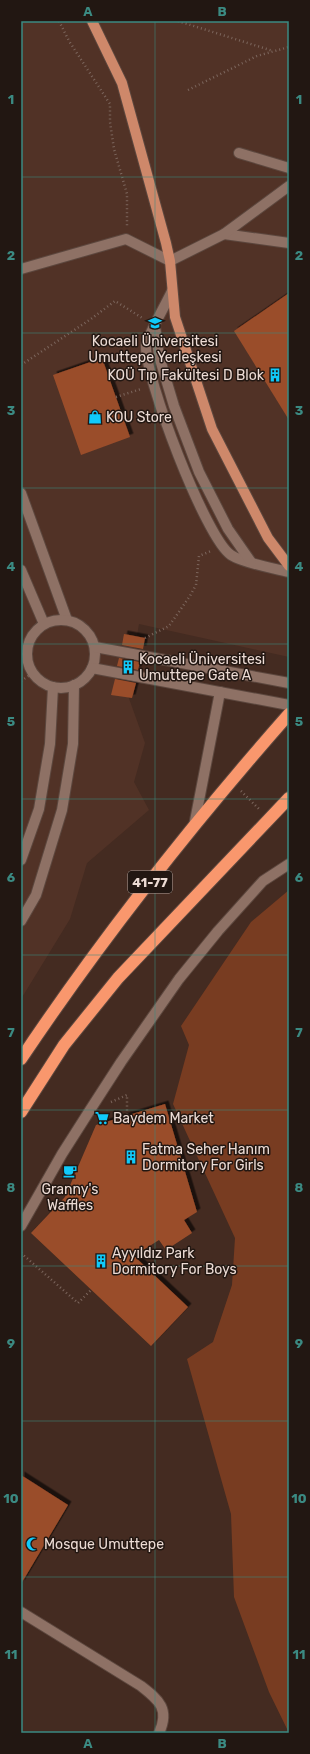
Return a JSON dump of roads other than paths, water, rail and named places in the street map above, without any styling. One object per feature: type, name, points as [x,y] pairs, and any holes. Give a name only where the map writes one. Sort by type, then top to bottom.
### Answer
[{"type":"highway","name":"41-77","points":[[21,1059],[82,972],[194,826],[231,780],[289,714]]},
{"type":"highway","name":"41-77","points":[[21,1112],[64,1045],[118,978],[269,818],[287,803]]},
{"type":"main road","points":[[92,21],[122,83],[166,243],[170,261],[175,317],[212,429],[268,538],[289,566]]},
{"type":"street","points":[[239,153],[289,168]]},
{"type":"street","points":[[21,269],[126,239],[170,261],[224,234],[289,186]]},
{"type":"street","points":[[224,234],[289,243]]},
{"type":"street","points":[[172,291],[146,345],[153,385],[191,487],[215,537],[230,555],[289,572]]},
{"type":"street","points":[[155,326],[159,356],[167,385],[199,472],[228,529],[251,562]]},
{"type":"street","points":[[21,493],[67,620]]},
{"type":"street","points":[[21,570],[44,624]]},
{"type":"street","points":[[67,620],[77,624],[91,638],[95,646],[92,668],[83,679],[74,685],[53,687],[43,683],[33,673],[28,665],[24,647],[35,632],[44,624],[67,620]]},
{"type":"street","points":[[95,646],[289,683]]},
{"type":"street","points":[[92,668],[289,705]]},
{"type":"street","points":[[21,921],[36,895],[62,810],[73,744],[74,685]]},
{"type":"street","points":[[21,860],[39,809],[50,744],[53,687]]},
{"type":"street","points":[[194,826],[220,692]]},
{"type":"street","points":[[21,1226],[62,1154],[90,1110],[121,1062],[179,979],[218,931],[263,881],[289,864]]},
{"type":"street","points":[[21,1612],[140,1686],[155,1697],[163,1709],[164,1722],[159,1733]]},
{"type":"place","name":"Kocaeli Üniversitesi Umuttepe Yerleşkesi","points":[[155,323]]},
{"type":"place","name":"KOÜ Tıp Fakültesi D Blok","points":[[275,375]]},
{"type":"place","name":"KOU Store","points":[[95,417]]},
{"type":"place","name":"Kocaeli Üniversitesi Umuttepe Gate A","points":[[128,667]]},
{"type":"place","name":"Baydem Market","points":[[102,1118]]},
{"type":"place","name":"Fatma Seher Hanım Dormitory For Girls","points":[[131,1157]]},
{"type":"place","name":"Granny's Waffles","points":[[70,1171]]},
{"type":"place","name":"Ayyıldız Park Dormitory For Boys","points":[[101,1261]]},
{"type":"place","name":"Mosque Umuttepe","points":[[33,1544]]}]
